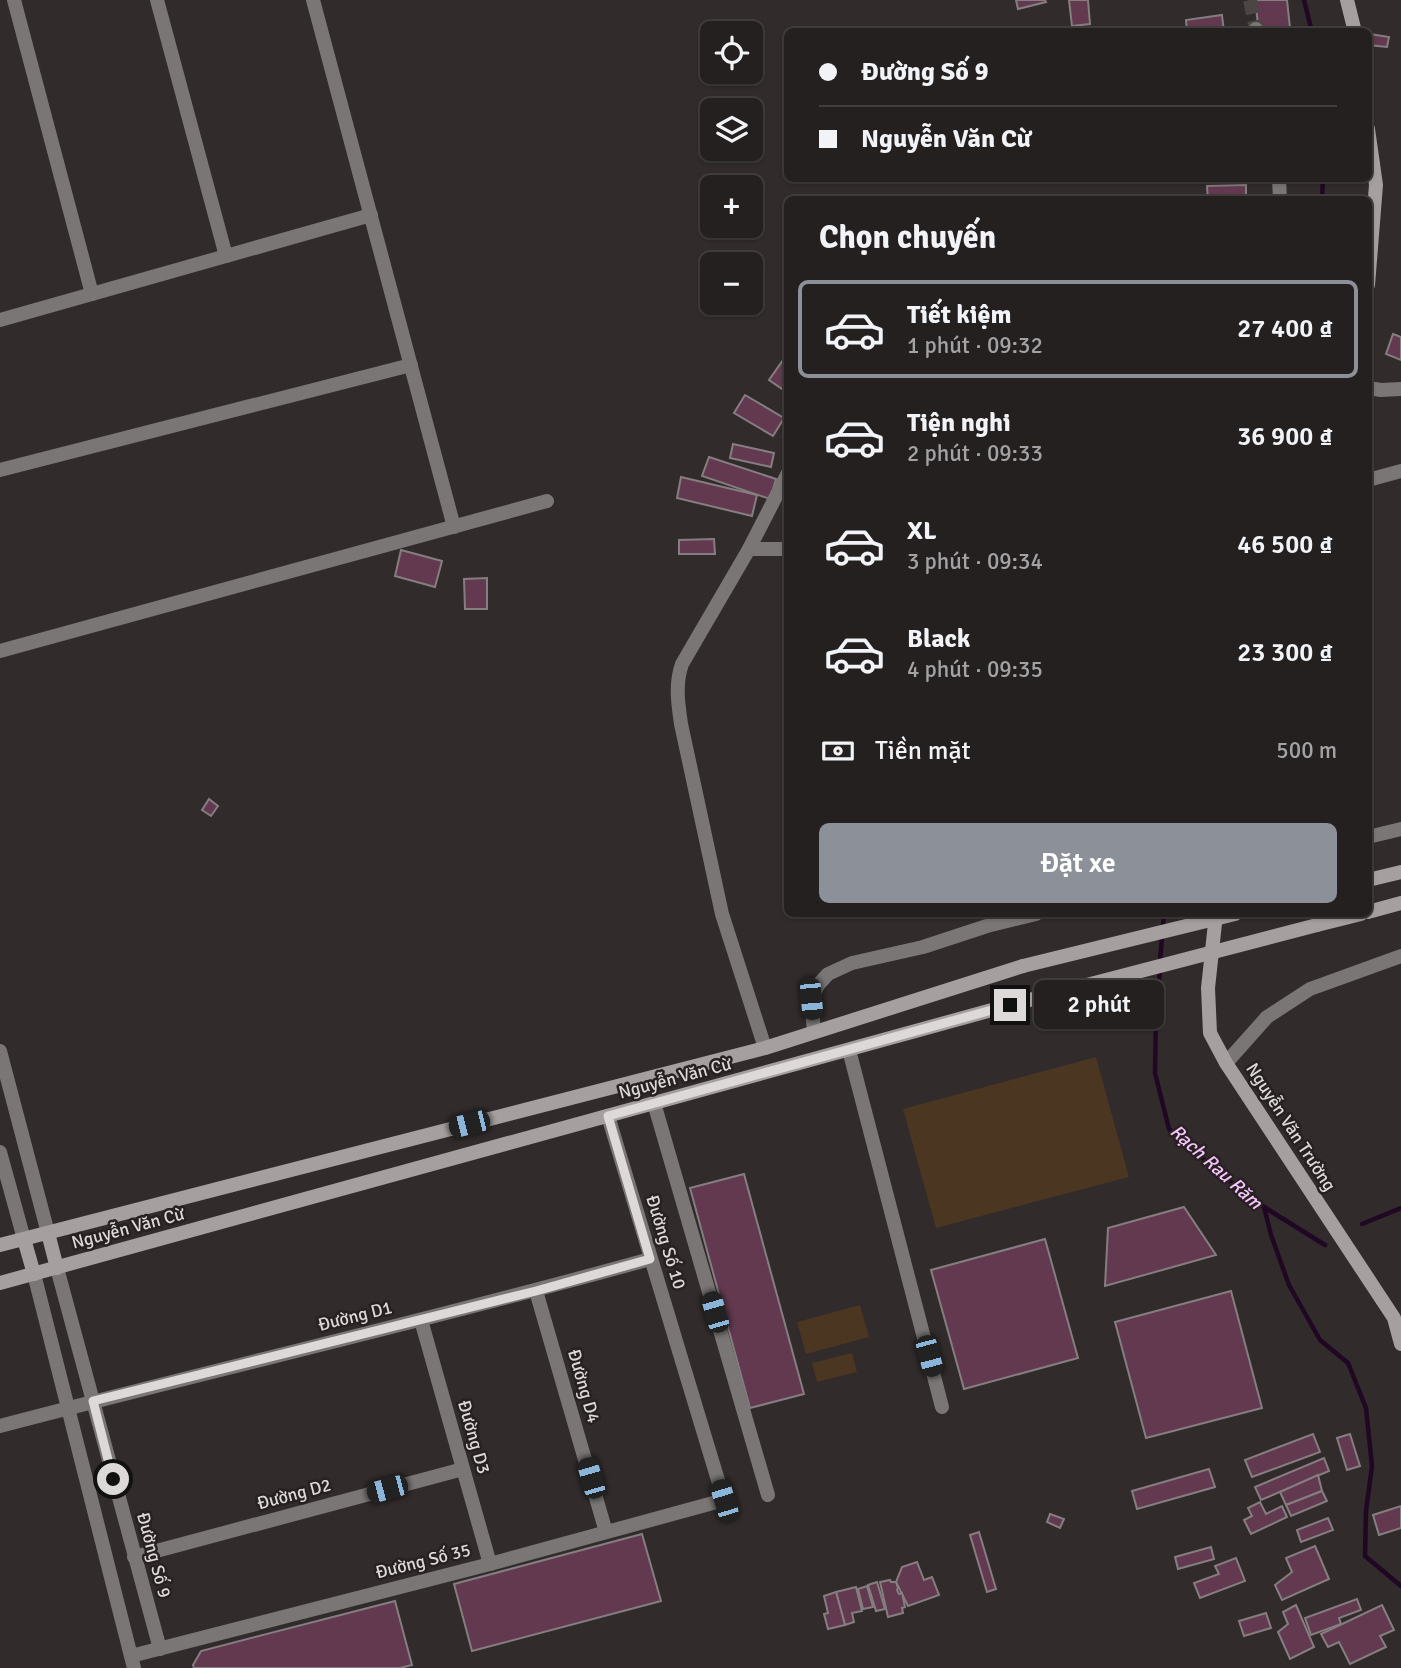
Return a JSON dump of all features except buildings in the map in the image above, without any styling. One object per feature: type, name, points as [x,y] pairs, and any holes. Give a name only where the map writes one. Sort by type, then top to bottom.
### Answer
[{"type":"main road","points":[[1347,0],[1354,28]]},
{"type":"main road","points":[[1372,167],[1376,185],[1372,235]]},
{"type":"main road","points":[[1372,879],[1401,872]]},
{"type":"main road","points":[[1372,911],[1401,903]]},
{"type":"main road","name":"Nguyễn Văn Trường","points":[[1216,917],[1208,988],[1210,1033],[1226,1063],[1394,1318],[1401,1344]]},
{"type":"main road","name":"Nguyễn Văn Cừ","points":[[0,1245],[765,1048],[1023,966],[1223,917]]},
{"type":"main road","name":"Nguyễn Văn Cừ","points":[[0,1283],[1010,1005],[1349,917]]},
{"type":"main road","points":[[601,1090],[608,1116]]},
{"type":"main road","points":[[48,1233],[57,1268]]},
{"type":"main road","points":[[24,1239],[34,1274]]},
{"type":"street","points":[[14,0],[92,294]]},
{"type":"street","points":[[157,0],[226,256]]},
{"type":"street","points":[[313,0],[454,527]]},
{"type":"street","points":[[0,320],[371,215]]},
{"type":"street","points":[[0,470],[411,365]]},
{"type":"street","points":[[1372,389],[1401,389]]},
{"type":"street","points":[[1372,479],[1401,471]]},
{"type":"street","points":[[765,1048],[722,914],[681,724],[678,674],[749,549],[784,481]]},
{"type":"street","points":[[0,651],[547,501]]},
{"type":"street","points":[[749,549],[784,549]]},
{"type":"street","points":[[1372,836],[1401,828]]},
{"type":"street","points":[[814,1032],[811,999],[828,974],[852,963],[923,947],[1025,917]]},
{"type":"street","points":[[1226,1063],[1267,1017],[1310,989],[1401,956]]},
{"type":"street","points":[[849,1050],[942,1407]]},
{"type":"street","points":[[0,1051],[48,1233]]},
{"type":"street","points":[[654,1103],[768,1495]]},
{"type":"street","name":"Đường Số 10","points":[[608,1116],[724,1500]]},
{"type":"street","points":[[0,1152],[24,1239]]},
{"type":"street","name":"Đường D1","points":[[0,1426],[536,1291],[650,1259]]},
{"type":"street","name":"Đường Số 9","points":[[57,1268],[160,1649]]},
{"type":"street","points":[[34,1274],[133,1662]]},
{"type":"street","name":"Đường D4","points":[[536,1291],[606,1532]]},
{"type":"street","name":"Đường D3","points":[[421,1320],[489,1564]]},
{"type":"street","name":"Đường D2","points":[[134,1556],[463,1469]]},
{"type":"street","name":"Đường Số 35","points":[[133,1662],[160,1649],[724,1500]]},
{"type":"shaded area","points":[[1096,1057],[1129,1177],[936,1228],[903,1109]]},
{"type":"shaded area","points":[[860,1305],[869,1337],[806,1354],[797,1322]]},
{"type":"shaded area","points":[[852,1353],[857,1372],[817,1382],[812,1363]]},
{"type":"waterway","name":"Rạch Rau Răm","points":[[1304,0],[1311,28]]},
{"type":"waterway","name":"Rạch Rau Răm","points":[[1322,196],[1323,182]]},
{"type":"waterway","name":"Rạch Rau Răm","points":[[1160,961],[1164,917]]},
{"type":"waterway","name":"Rạch Rau Răm","points":[[1160,970],[1155,1073],[1169,1129],[1264,1207],[1289,1285],[1320,1340],[1348,1363],[1366,1408],[1372,1466],[1366,1511],[1365,1556],[1401,1586]]},
{"type":"waterway","points":[[1264,1207],[1325,1245]]},
{"type":"waterway","points":[[1362,1224],[1401,1208]]},
{"type":"tunnel","points":[[1250,0],[1256,28]]},
{"type":"route","points":[[113,1479],[93,1401],[536,1291],[650,1259],[608,1116],[1010,1005]]}]
